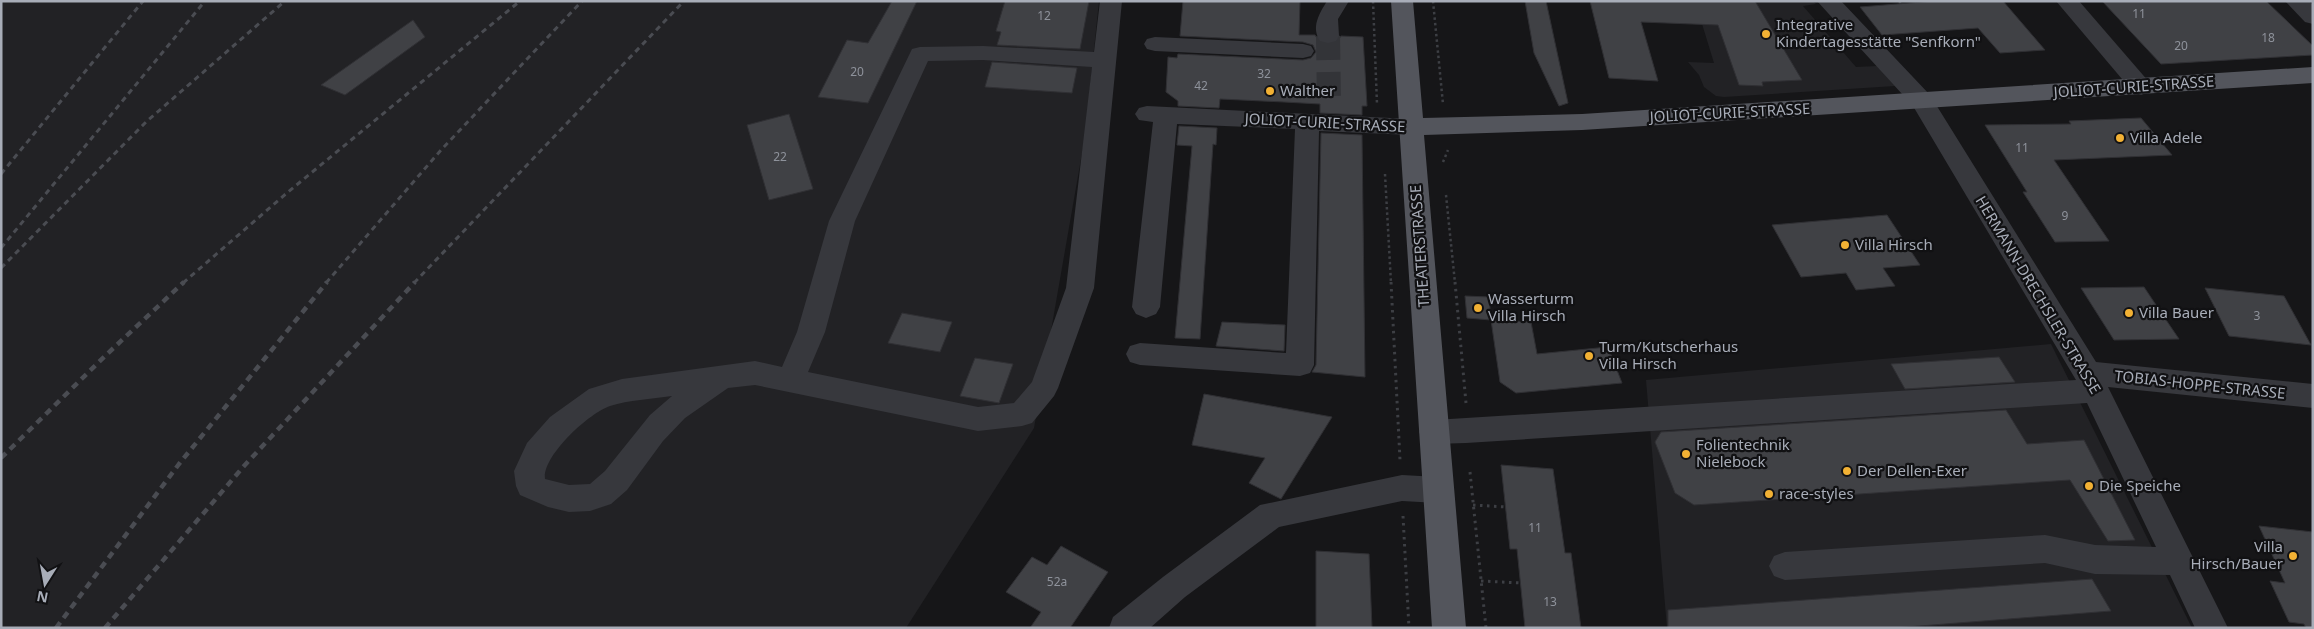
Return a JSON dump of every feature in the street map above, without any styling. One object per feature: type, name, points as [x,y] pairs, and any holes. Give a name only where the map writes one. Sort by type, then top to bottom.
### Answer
[{"type":"main road","name":"THEATERSTRASSE","points":[[1402,1],[1450,628]]},
{"type":"main road","name":"JOLIOT-CURIE-STRASSE","points":[[1411,127],[1582,122],[1922,102],[2313,75]]},
{"type":"street","points":[[723,377],[668,415],[607,490],[591,497],[571,499],[546,495],[531,486],[529,471],[538,452],[560,426],[578,410],[599,397],[622,391],[723,377],[755,373],[978,419],[1022,414],[1044,388],[1080,288],[1111,1]]},
{"type":"street","points":[[1328,36],[1327,20],[1338,1]]},
{"type":"street","points":[[2067,1],[2141,87]]},
{"type":"street","points":[[2296,1],[2313,17]]},
{"type":"street","name":"HERMANN-DRECHSLER-STRASSE","points":[[1832,2],[1922,102],[2092,382],[2212,628]]},
{"type":"street","points":[[1155,44],[1304,51]]},
{"type":"street","points":[[791,380],[811,332],[842,221],[920,54],[983,53],[1105,60]]},
{"type":"street","name":"JOLIOT-CURIE-STRASSE","points":[[1146,307],[1157,115],[1322,116],[1378,126],[1411,127]]},
{"type":"street","points":[[1140,354],[1300,365],[1322,116]]},
{"type":"street","name":"TOBIAS-HOPPE-STRASSE","points":[[1434,432],[1466,432],[2092,382],[2313,396]]},
{"type":"street","points":[[1124,628],[1174,587],[1271,515],[1402,488],[1438,490]]},
{"type":"street","points":[[1785,566],[2045,548],[2066,556],[2088,560],[2180,561]]},
{"type":"path","points":[[1373,1],[1378,138],[1384,156],[1409,628]]},
{"type":"path","points":[[1433,1],[1443,104],[1448,109],[1450,146],[1443,159],[1444,169]]},
{"type":"path","points":[[1446,189],[1466,385],[1466,432],[1486,628]]},
{"type":"path","points":[[1473,504],[1506,507]]},
{"type":"path","points":[[1482,581],[1521,583]]},
{"type":"shaded area","points":[[1,1],[1099,1],[1085,136],[1034,428],[906,628],[1,628]]},
{"type":"shaded area","name":"Integrative Kindertagesstätte \"Senfkorn\"","points":[[1695,1],[1813,1],[1816,4],[1803,6],[1856,67],[1877,66],[1895,86],[1716,96],[1704,87],[1699,75],[1688,62],[1714,63]]},
{"type":"shaded area","points":[[2051,344],[2192,628],[1667,628],[1646,380]]},
{"type":"building","points":[[892,1],[917,1],[868,103],[818,97],[847,40],[868,43]]},
{"type":"building","points":[[1005,1],[1089,1],[1080,49],[997,45],[1001,32],[996,31]]},
{"type":"building","points":[[1183,1],[1300,1],[1299,35],[1315,35],[1320,43],[1328,45],[1336,43],[1341,36],[1363,37],[1367,106],[1362,106],[1362,115],[1320,113],[1320,104],[1284,102],[1220,99],[1219,108],[1178,106],[1178,101],[1166,92],[1168,57],[1177,58],[1178,54],[1303,60],[1311,58],[1316,52],[1313,45],[1303,42],[1180,36]]},
{"type":"building","points":[[1525,1],[1546,1],[1568,103],[1559,106],[1534,53]]},
{"type":"building","points":[[1590,1],[1755,1],[1802,80],[1762,82],[1763,86],[1739,85],[1718,25],[1641,22],[1658,81],[1609,78]]},
{"type":"building","points":[[1934,1],[2003,1],[2045,50],[2000,53],[1978,28],[1882,35],[1860,7]]},
{"type":"building","points":[[2102,1],[2266,1],[2313,46],[2313,55],[2161,64]]},
{"type":"building","points":[[413,20],[425,37],[345,95],[321,85]]},
{"type":"building","points":[[992,62],[1077,68],[1072,93],[985,87]]},
{"type":"building","points":[[789,114],[813,189],[769,200],[747,125]]},
{"type":"building","points":[[2141,118],[2172,155],[2054,160],[2109,241],[2055,242],[2023,192],[2027,192],[1985,125],[2071,124],[2069,121]]},
{"type":"building","points":[[1179,126],[1217,128],[1216,145],[1213,144],[1200,339],[1175,338],[1192,146],[1177,145]]},
{"type":"building","points":[[1321,133],[1362,135],[1365,377],[1312,372],[1316,365]]},
{"type":"building","name":"Villa Hirsch","points":[[1887,215],[1920,265],[1883,268],[1895,286],[1856,290],[1846,273],[1801,277],[1772,225]]},
{"type":"building","name":"Villa Bauer","points":[[2144,287],[2179,339],[2114,340],[2081,288]]},
{"type":"building","points":[[2205,288],[2284,296],[2311,345],[2229,336]]},
{"type":"building","name":"Wasserturm Villa Hirsch","points":[[1465,296],[1489,297],[1491,320],[1467,318]]},
{"type":"building","points":[[902,313],[952,322],[940,352],[888,343]]},
{"type":"building","name":"Turm/Kutscherhaus Villa Hirsch","points":[[1491,320],[1531,322],[1537,354],[1608,347],[1622,383],[1516,393],[1500,382]]},
{"type":"building","points":[[1222,322],[1285,325],[1284,351],[1216,346]]},
{"type":"building","points":[[1999,357],[2015,382],[1905,389],[1891,364]]},
{"type":"building","points":[[975,358],[1013,364],[999,403],[960,396]]},
{"type":"building","points":[[1204,394],[1332,417],[1281,499],[1249,483],[1265,458],[1192,445]]},
{"type":"building","points":[[2006,410],[2027,444],[2084,440],[2135,540],[2108,541],[2070,480],[1694,505],[1675,493],[1655,442],[1661,432]]},
{"type":"building","points":[[1501,465],[1553,469],[1565,553],[1571,553],[1581,628],[1525,628],[1517,549],[1510,549]]},
{"type":"building","name":"Villa Hirsch/Bauer","points":[[2259,526],[2313,532],[2313,628],[2306,628],[2304,624],[2289,622],[2270,581],[2285,583]]},
{"type":"building","points":[[1061,546],[1108,572],[1070,628],[1030,628],[1041,612],[1006,592],[1032,557],[1047,565]]},
{"type":"building","points":[[1316,551],[1369,554],[1372,628],[1316,628]]},
{"type":"building","points":[[2092,579],[2111,611],[1894,628],[1668,628],[1668,610]]},
{"type":"tunnel","points":[[1328,36],[1329,104]]},
{"type":"railway","points":[[1,174],[143,1]]},
{"type":"railway","points":[[1,248],[205,1]]},
{"type":"railway","points":[[1,268],[146,122],[285,1]]},
{"type":"railway","points":[[183,283],[288,192],[520,1]]},
{"type":"railway","points":[[326,283],[441,150],[582,1]]},
{"type":"railway","points":[[414,283],[684,1]]},
{"type":"railway","points":[[1,458],[184,282]]},
{"type":"railway","points":[[56,628],[179,464],[327,282]]},
{"type":"railway","points":[[105,628],[244,466],[415,282]]},
{"type":"place","name":"Integrative Kindertagesstätte \"Senfkorn\"","points":[[1766,34]]},
{"type":"place","name":"Walther","points":[[1270,91]]},
{"type":"place","name":"Villa Adele","points":[[2120,138]]},
{"type":"place","name":"Villa Hirsch","points":[[1845,245]]},
{"type":"place","name":"Wasserturm Villa Hirsch","points":[[1478,308]]},
{"type":"place","name":"Villa Bauer","points":[[2129,313]]},
{"type":"place","name":"Turm/Kutscherhaus Villa Hirsch","points":[[1589,356]]},
{"type":"place","name":"Folientechnik Nielebock","points":[[1686,454]]},
{"type":"place","name":"Der Dellen-Exer","points":[[1847,471]]},
{"type":"place","name":"Die Speiche","points":[[2089,486]]},
{"type":"place","name":"race-styles","points":[[1769,494]]},
{"type":"place","name":"Villa Hirsch/Bauer","points":[[2293,556]]}]
